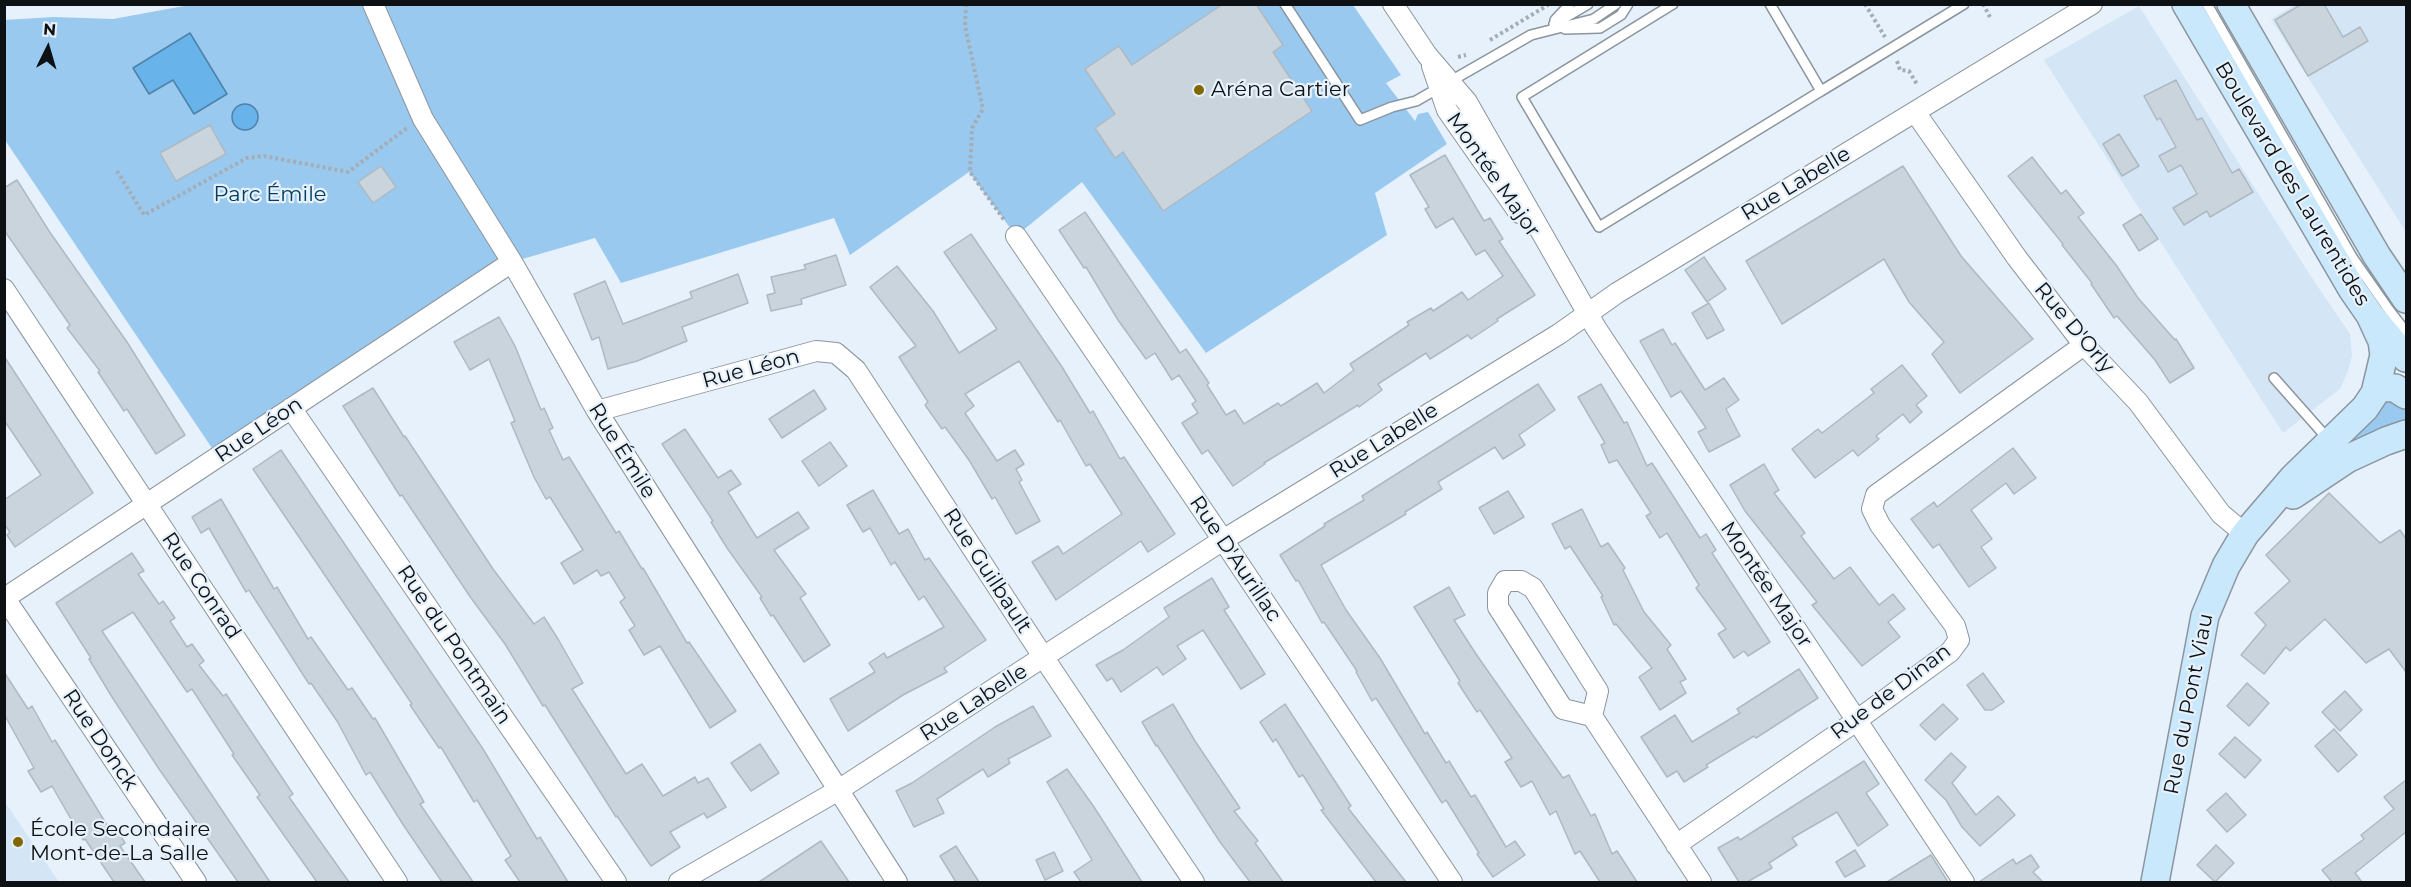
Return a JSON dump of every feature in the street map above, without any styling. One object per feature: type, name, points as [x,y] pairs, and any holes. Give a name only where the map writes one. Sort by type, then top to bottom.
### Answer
[{"type":"main road","points":[[2169,4],[2205,37]]},
{"type":"main road","name":"Boulevard des Laurentides","points":[[2186,4],[2327,246],[2370,315],[2406,358]]},
{"type":"main road","name":"Boulevard des Laurentides","points":[[2231,4],[2377,256],[2406,299]]},
{"type":"main road","points":[[2370,315],[2384,350],[2384,361],[2377,387],[2395,388],[2406,395]]},
{"type":"main road","name":"Rue du Pont Viau","points":[[2155,882],[2205,616],[2226,566],[2245,534],[2278,494],[2364,408],[2377,387]]},
{"type":"main road","name":"Rue du Pont Viau","points":[[2245,534],[2333,467],[2371,447],[2406,434]]},
{"type":"street","name":"Rue Émile","points":[[374,4],[423,118],[512,262],[597,411],[897,882]]},
{"type":"street","name":"Montée Major","points":[[1393,4],[1430,57],[1444,85],[1467,102],[1588,314],[1964,882]]},
{"type":"street","name":"Rue Labelle","points":[[679,882],[837,791],[1223,540],[1559,334],[1617,293],[2092,4]]},
{"type":"street","name":"Rue D'Orly","points":[[1916,112],[2018,258],[2084,345],[2138,402],[2221,514],[2245,534]]},
{"type":"street","name":"Rue D'Aurillac","points":[[1016,236],[1452,882]]},
{"type":"street","name":"Rue Léon","points":[[5,597],[512,262]]},
{"type":"street","name":"Rue Conrad","points":[[4,289],[397,882]]},
{"type":"street","name":"Rue de Dinan","points":[[1676,845],[1858,720],[1950,652],[1959,640],[1955,626],[1880,525],[1872,509],[1876,495],[2084,345]]},
{"type":"street","name":"Rue Léon","points":[[597,411],[816,351],[836,353]]},
{"type":"street","name":"Rue Guilbault","points":[[836,353],[856,370],[1194,882]]},
{"type":"street","name":"Rue du Pontmain","points":[[291,408],[616,882]]},
{"type":"street","points":[[1592,716],[1598,691],[1533,588],[1521,581],[1505,581],[1498,594],[1498,607],[1563,709],[1592,716],[1701,882]]},
{"type":"street","name":"Rue Donck","points":[[5,597],[196,882]]},
{"type":"lane","points":[[1285,4],[1360,120],[1392,107],[1416,101],[1588,4]]},
{"type":"lane","points":[[1544,30],[1570,4]]},
{"type":"lane","points":[[1544,30],[1594,19],[1616,4]]},
{"type":"lane","points":[[1544,30],[1600,28],[1621,15],[1628,4]]},
{"type":"lane","points":[[1673,4],[1522,97],[1599,227],[1964,4]]},
{"type":"lane","points":[[1770,4],[1821,91]]},
{"type":"lane","name":"Boulevard des Laurentides","points":[[2207,4],[2352,256],[2406,332]]},
{"type":"lane","points":[[2274,378],[2329,441]]},
{"type":"path","points":[[966,4],[965,26],[983,109],[972,128],[970,172],[1016,236]]},
{"type":"path","points":[[1483,44],[1548,4]]},
{"type":"path","points":[[1865,4],[1887,40]]},
{"type":"path","points":[[1983,4],[1990,17]]},
{"type":"path","points":[[1458,57],[1473,50]]},
{"type":"path","points":[[1898,65],[1900,70],[1909,71],[1918,86]]},
{"type":"path","points":[[117,171],[144,215],[247,158],[264,156],[348,172],[423,118]]},
{"type":"shaded area","points":[[2295,5],[2406,5],[2406,232],[2271,19]]},
{"type":"shaded area","points":[[2139,6],[2350,334],[2352,356],[2340,389],[2283,433],[2044,60]]},
{"type":"shaded area","points":[[190,33],[227,94],[194,114],[173,80],[149,94],[133,68]]},
{"type":"shaded area","points":[[245,104],[254,108],[258,117],[254,126],[245,130],[236,126],[232,117],[236,108]]},
{"type":"shaded area","name":"École Secondaire Mont-de-La Salle","points":[[5,802],[59,882],[5,882]]},
{"type":"green space","name":"Parc Émile","points":[[195,4],[1353,5],[1401,75],[1386,83],[1415,121],[1418,114],[1428,112],[1447,144],[1375,193],[1387,235],[1206,353],[1082,182],[1016,236],[969,172],[850,255],[834,218],[621,283],[595,238],[512,262],[218,457],[5,140],[4,20],[54,17],[113,19]]},
{"type":"green space","points":[[2388,399],[2405,406],[2404,424],[2355,442],[2352,441],[2351,437]]},
{"type":"building","name":"Aréna Cartier","points":[[1223,4],[1256,4],[1283,45],[1273,52],[1312,111],[1163,211],[1123,152],[1115,158],[1095,128],[1115,114],[1085,69],[1119,46],[1132,65]]},
{"type":"building","points":[[2302,4],[2324,4],[2343,37],[2360,27],[2368,41],[2308,76],[2275,20]]},
{"type":"building","points":[[2176,80],[2197,120],[2202,118],[2232,173],[2239,169],[2253,192],[2210,217],[2207,211],[2184,225],[2173,208],[2197,194],[2181,165],[2168,172],[2159,156],[2176,147],[2160,118],[2157,120],[2144,96]]},
{"type":"building","points":[[210,125],[226,154],[176,181],[160,153]]},
{"type":"building","points":[[2119,134],[2139,166],[2122,176],[2103,144]]},
{"type":"building","points":[[1445,155],[1484,221],[1490,218],[1503,239],[1499,241],[1535,295],[1471,339],[1468,335],[1430,359],[1426,353],[1378,384],[1382,390],[1359,407],[1358,405],[1264,463],[1233,486],[1208,450],[1202,454],[1182,423],[1198,413],[1192,404],[1196,401],[1179,375],[1172,380],[1155,353],[1146,359],[1059,230],[1085,212],[1180,353],[1186,349],[1209,383],[1207,385],[1226,415],[1235,410],[1244,424],[1278,403],[1281,406],[1317,383],[1324,393],[1354,370],[1350,364],[1409,325],[1407,322],[1431,308],[1433,311],[1462,292],[1468,300],[1503,276],[1485,250],[1476,255],[1453,218],[1436,228],[1425,209],[1429,207],[1410,175]]},
{"type":"building","points":[[2032,157],[2061,194],[2066,190],[2084,213],[2078,217],[2116,265],[2138,298],[2176,339],[2194,368],[2170,383],[2155,360],[2117,316],[2114,318],[2063,244],[2008,176]]},
{"type":"building","points":[[381,166],[396,187],[373,203],[358,182]]},
{"type":"building","points":[[1903,166],[1961,256],[2033,339],[1960,393],[1932,354],[1944,342],[1909,302],[1884,259],[1782,324],[1746,261]]},
{"type":"building","points":[[17,180],[49,231],[127,342],[185,435],[156,454],[127,409],[124,411],[98,372],[100,371],[67,328],[70,325],[4,230],[4,188]]},
{"type":"building","points":[[2141,214],[2158,239],[2139,251],[2123,225]]},
{"type":"building","points":[[971,234],[1062,367],[1090,413],[1093,411],[1120,459],[1124,457],[1175,534],[1148,552],[1141,541],[1056,600],[1032,562],[1058,546],[1063,554],[1122,514],[1090,464],[1086,466],[1060,420],[1058,422],[1019,361],[965,394],[974,406],[965,413],[997,461],[1015,450],[1024,464],[1016,469],[1022,480],[1019,482],[1040,521],[1016,534],[995,497],[992,499],[969,460],[945,427],[942,429],[925,405],[928,402],[899,357],[916,346],[870,287],[897,266],[933,311],[959,353],[997,329],[944,252]]},
{"type":"building","points":[[836,255],[846,285],[801,299],[802,304],[771,311],[767,295],[775,293],[771,277],[806,269],[804,265]]},
{"type":"building","points":[[1704,257],[1726,289],[1707,302],[1685,270]]},
{"type":"building","points":[[738,274],[748,303],[682,327],[687,341],[637,361],[608,369],[599,337],[592,340],[574,294],[605,281],[623,324],[692,298],[690,292]]},
{"type":"building","points":[[1709,303],[1724,330],[1707,339],[1692,313]]},
{"type":"building","points":[[499,317],[515,346],[541,410],[544,408],[553,428],[549,430],[563,460],[569,457],[616,533],[619,531],[643,568],[687,643],[689,642],[736,711],[710,728],[660,646],[644,655],[629,630],[635,626],[620,602],[625,598],[609,572],[601,576],[597,570],[574,584],[561,563],[583,550],[550,497],[546,499],[534,477],[511,423],[515,421],[489,359],[470,370],[454,342]]},
{"type":"building","points":[[1663,329],[1672,345],[1675,343],[1705,390],[1724,378],[1739,400],[1726,409],[1740,436],[1709,452],[1698,432],[1706,428],[1681,391],[1671,397],[1640,341]]},
{"type":"building","points":[[4,356],[93,493],[15,547],[7,535],[10,532],[4,524],[4,500],[41,475],[4,420]]},
{"type":"building","points":[[1902,365],[1927,396],[1916,405],[1922,412],[1910,423],[1903,414],[1876,436],[1879,439],[1858,456],[1853,450],[1815,478],[1792,449],[1818,429],[1822,433],[1874,393],[1871,389]]},
{"type":"building","points":[[1538,384],[1555,410],[1519,435],[1525,445],[1503,459],[1495,447],[1438,482],[1442,489],[1405,512],[1406,514],[1321,565],[1346,610],[1380,658],[1425,734],[1427,732],[1446,763],[1449,761],[1471,797],[1475,795],[1506,847],[1515,841],[1525,855],[1493,877],[1446,800],[1442,803],[1376,698],[1372,701],[1357,671],[1324,622],[1322,623],[1298,580],[1296,581],[1280,555],[1325,526],[1324,524],[1364,500],[1362,496]]},
{"type":"building","points":[[1601,384],[1624,423],[1627,422],[1647,466],[1652,463],[1700,538],[1706,534],[1716,550],[1712,553],[1770,642],[1748,656],[1744,651],[1734,658],[1718,634],[1726,629],[1696,588],[1699,585],[1667,533],[1660,538],[1646,516],[1651,513],[1617,460],[1609,463],[1601,445],[1605,443],[1578,397]]},
{"type":"building","points":[[373,388],[493,569],[534,624],[544,617],[583,683],[572,689],[626,774],[642,764],[663,796],[695,777],[698,783],[708,778],[726,807],[707,818],[704,813],[670,832],[680,847],[651,866],[616,817],[545,705],[543,706],[505,644],[471,598],[402,495],[400,496],[343,406]]},
{"type":"building","points":[[814,390],[826,409],[782,438],[769,419]]},
{"type":"building","points":[[685,429],[718,478],[731,470],[741,484],[728,492],[757,538],[798,512],[809,528],[774,550],[806,594],[800,598],[830,645],[804,662],[773,615],[771,616],[760,598],[762,597],[727,548],[711,522],[713,521],[662,444]]},
{"type":"building","points":[[830,442],[847,466],[819,486],[802,461]]},
{"type":"building","points":[[2013,448],[2036,478],[2014,494],[2006,483],[1971,510],[1992,539],[1981,547],[1996,568],[1969,587],[1939,544],[1933,548],[1911,519],[1934,502],[1937,507]]},
{"type":"building","points":[[281,450],[483,749],[537,839],[540,837],[568,882],[520,882],[505,860],[511,856],[477,800],[474,802],[441,747],[439,748],[410,705],[412,704],[253,469]]},
{"type":"building","points":[[1764,464],[1779,490],[1774,493],[1805,533],[1801,536],[1834,579],[1850,567],[1879,605],[1893,594],[1905,609],[1888,622],[1900,637],[1862,666],[1812,605],[1817,602],[1745,511],[1730,485]]},
{"type":"building","points":[[873,490],[899,534],[908,529],[925,560],[929,558],[986,640],[944,668],[947,672],[903,695],[848,731],[830,699],[875,672],[869,663],[884,653],[887,658],[944,627],[924,596],[919,600],[895,562],[891,565],[870,528],[863,532],[847,505]]},
{"type":"building","points":[[1508,491],[1524,517],[1494,534],[1479,508]]},
{"type":"building","points":[[2329,493],[2380,543],[2400,530],[2406,539],[2406,672],[2389,649],[2366,663],[2325,619],[2290,651],[2286,647],[2264,674],[2241,655],[2266,625],[2255,613],[2290,581],[2266,555]]},
{"type":"building","points":[[221,499],[274,589],[277,587],[308,639],[311,637],[348,690],[352,688],[373,719],[375,718],[424,802],[420,804],[473,882],[442,882],[370,772],[366,775],[337,721],[311,683],[309,684],[249,590],[246,592],[209,528],[201,533],[192,517]]},
{"type":"building","points":[[1582,509],[1601,547],[1608,543],[1625,568],[1623,570],[1644,612],[1671,645],[1667,649],[1686,679],[1680,682],[1686,693],[1660,710],[1639,677],[1652,668],[1616,624],[1614,625],[1601,597],[1603,596],[1570,546],[1565,549],[1552,524]]},
{"type":"building","points":[[132,553],[144,571],[138,574],[159,604],[163,601],[175,618],[170,621],[187,647],[192,644],[204,661],[199,665],[223,696],[226,694],[293,794],[289,797],[349,882],[317,882],[257,797],[260,795],[232,755],[234,754],[192,689],[187,692],[133,612],[102,631],[270,882],[238,882],[159,769],[112,697],[89,659],[91,658],[56,603]]},
{"type":"building","points":[[1212,578],[1229,607],[1224,610],[1265,674],[1241,689],[1203,630],[1177,646],[1186,659],[1163,675],[1157,667],[1121,692],[1112,678],[1107,681],[1096,665],[1123,650],[1169,617],[1164,608]]},
{"type":"building","points":[[1449,587],[1465,615],[1454,620],[1563,778],[1569,775],[1591,816],[1595,814],[1612,854],[1617,851],[1637,882],[1600,882],[1580,851],[1575,854],[1556,811],[1550,815],[1532,781],[1521,787],[1505,762],[1512,758],[1480,710],[1477,712],[1458,683],[1460,681],[1414,607]]},
{"type":"building","points":[[1799,669],[1818,698],[1756,738],[1754,736],[1706,765],[1708,767],[1684,782],[1677,771],[1667,777],[1641,737],[1675,715],[1692,742],[1740,713],[1737,709]]},
{"type":"building","points":[[4,672],[28,709],[32,706],[52,742],[55,740],[110,830],[115,827],[125,843],[120,846],[145,882],[114,882],[85,839],[83,840],[52,786],[41,792],[28,771],[34,768],[4,714]]},
{"type":"building","points":[[1983,673],[2004,702],[1992,710],[1985,710],[1967,685]]},
{"type":"building","points":[[2247,683],[2269,703],[2249,726],[2227,706]]},
{"type":"building","points":[[2345,691],[2362,710],[2340,731],[2322,712]]},
{"type":"building","points":[[1173,704],[1240,808],[1234,811],[1258,841],[1255,843],[1283,882],[1250,882],[1220,842],[1156,746],[1142,722]]},
{"type":"building","points":[[1285,704],[1351,806],[1348,808],[1406,882],[1376,882],[1321,810],[1324,809],[1303,775],[1299,777],[1276,739],[1273,742],[1260,722]]},
{"type":"building","points":[[1943,704],[1958,719],[1935,740],[1920,725]]},
{"type":"building","points":[[1033,706],[1051,736],[1008,759],[1010,763],[988,777],[983,769],[937,799],[944,813],[914,827],[896,791],[912,783],[995,727]]},
{"type":"building","points":[[2334,729],[2357,755],[2338,772],[2315,746]]},
{"type":"building","points":[[2235,737],[2261,760],[2245,778],[2219,754]]},
{"type":"building","points":[[760,744],[779,773],[751,791],[731,763]]},
{"type":"building","points":[[1951,753],[1966,767],[1952,783],[1976,815],[1998,796],[2015,815],[1980,846],[1962,827],[1946,800],[1925,780]]},
{"type":"building","points":[[1864,761],[1879,784],[1866,793],[1888,825],[1858,846],[1837,812],[1792,838],[1797,845],[1769,863],[1772,868],[1747,882],[1739,882],[1718,848],[1738,837],[1740,840]]},
{"type":"building","points":[[1067,769],[1142,882],[1081,882],[1074,872],[1092,860],[1047,782]]},
{"type":"building","points":[[2406,780],[2406,832],[2355,873],[2362,882],[2332,882],[2322,870],[2364,839],[2361,835],[2394,809],[2384,797]]},
{"type":"building","points":[[2226,793],[2246,815],[2227,832],[2207,810]]},
{"type":"building","points":[[821,841],[849,882],[759,882]]},
{"type":"building","points":[[2216,845],[2234,863],[2215,882],[2197,865]]},
{"type":"building","points":[[956,846],[979,882],[956,882],[940,856]]},
{"type":"building","points":[[1855,850],[1865,866],[1845,877],[1836,862]]},
{"type":"building","points":[[1054,852],[1063,871],[1045,880],[1036,860]]},
{"type":"building","points":[[1931,855],[1948,882],[1887,882]]},
{"type":"building","points":[[2031,855],[2039,867],[2033,872],[2043,882],[1979,882],[2013,859],[2016,864]]},
{"type":"place","name":"Aréna Cartier","points":[[1199,90]]},
{"type":"place","name":"École Secondaire Mont-de-La Salle","points":[[18,842]]}]
